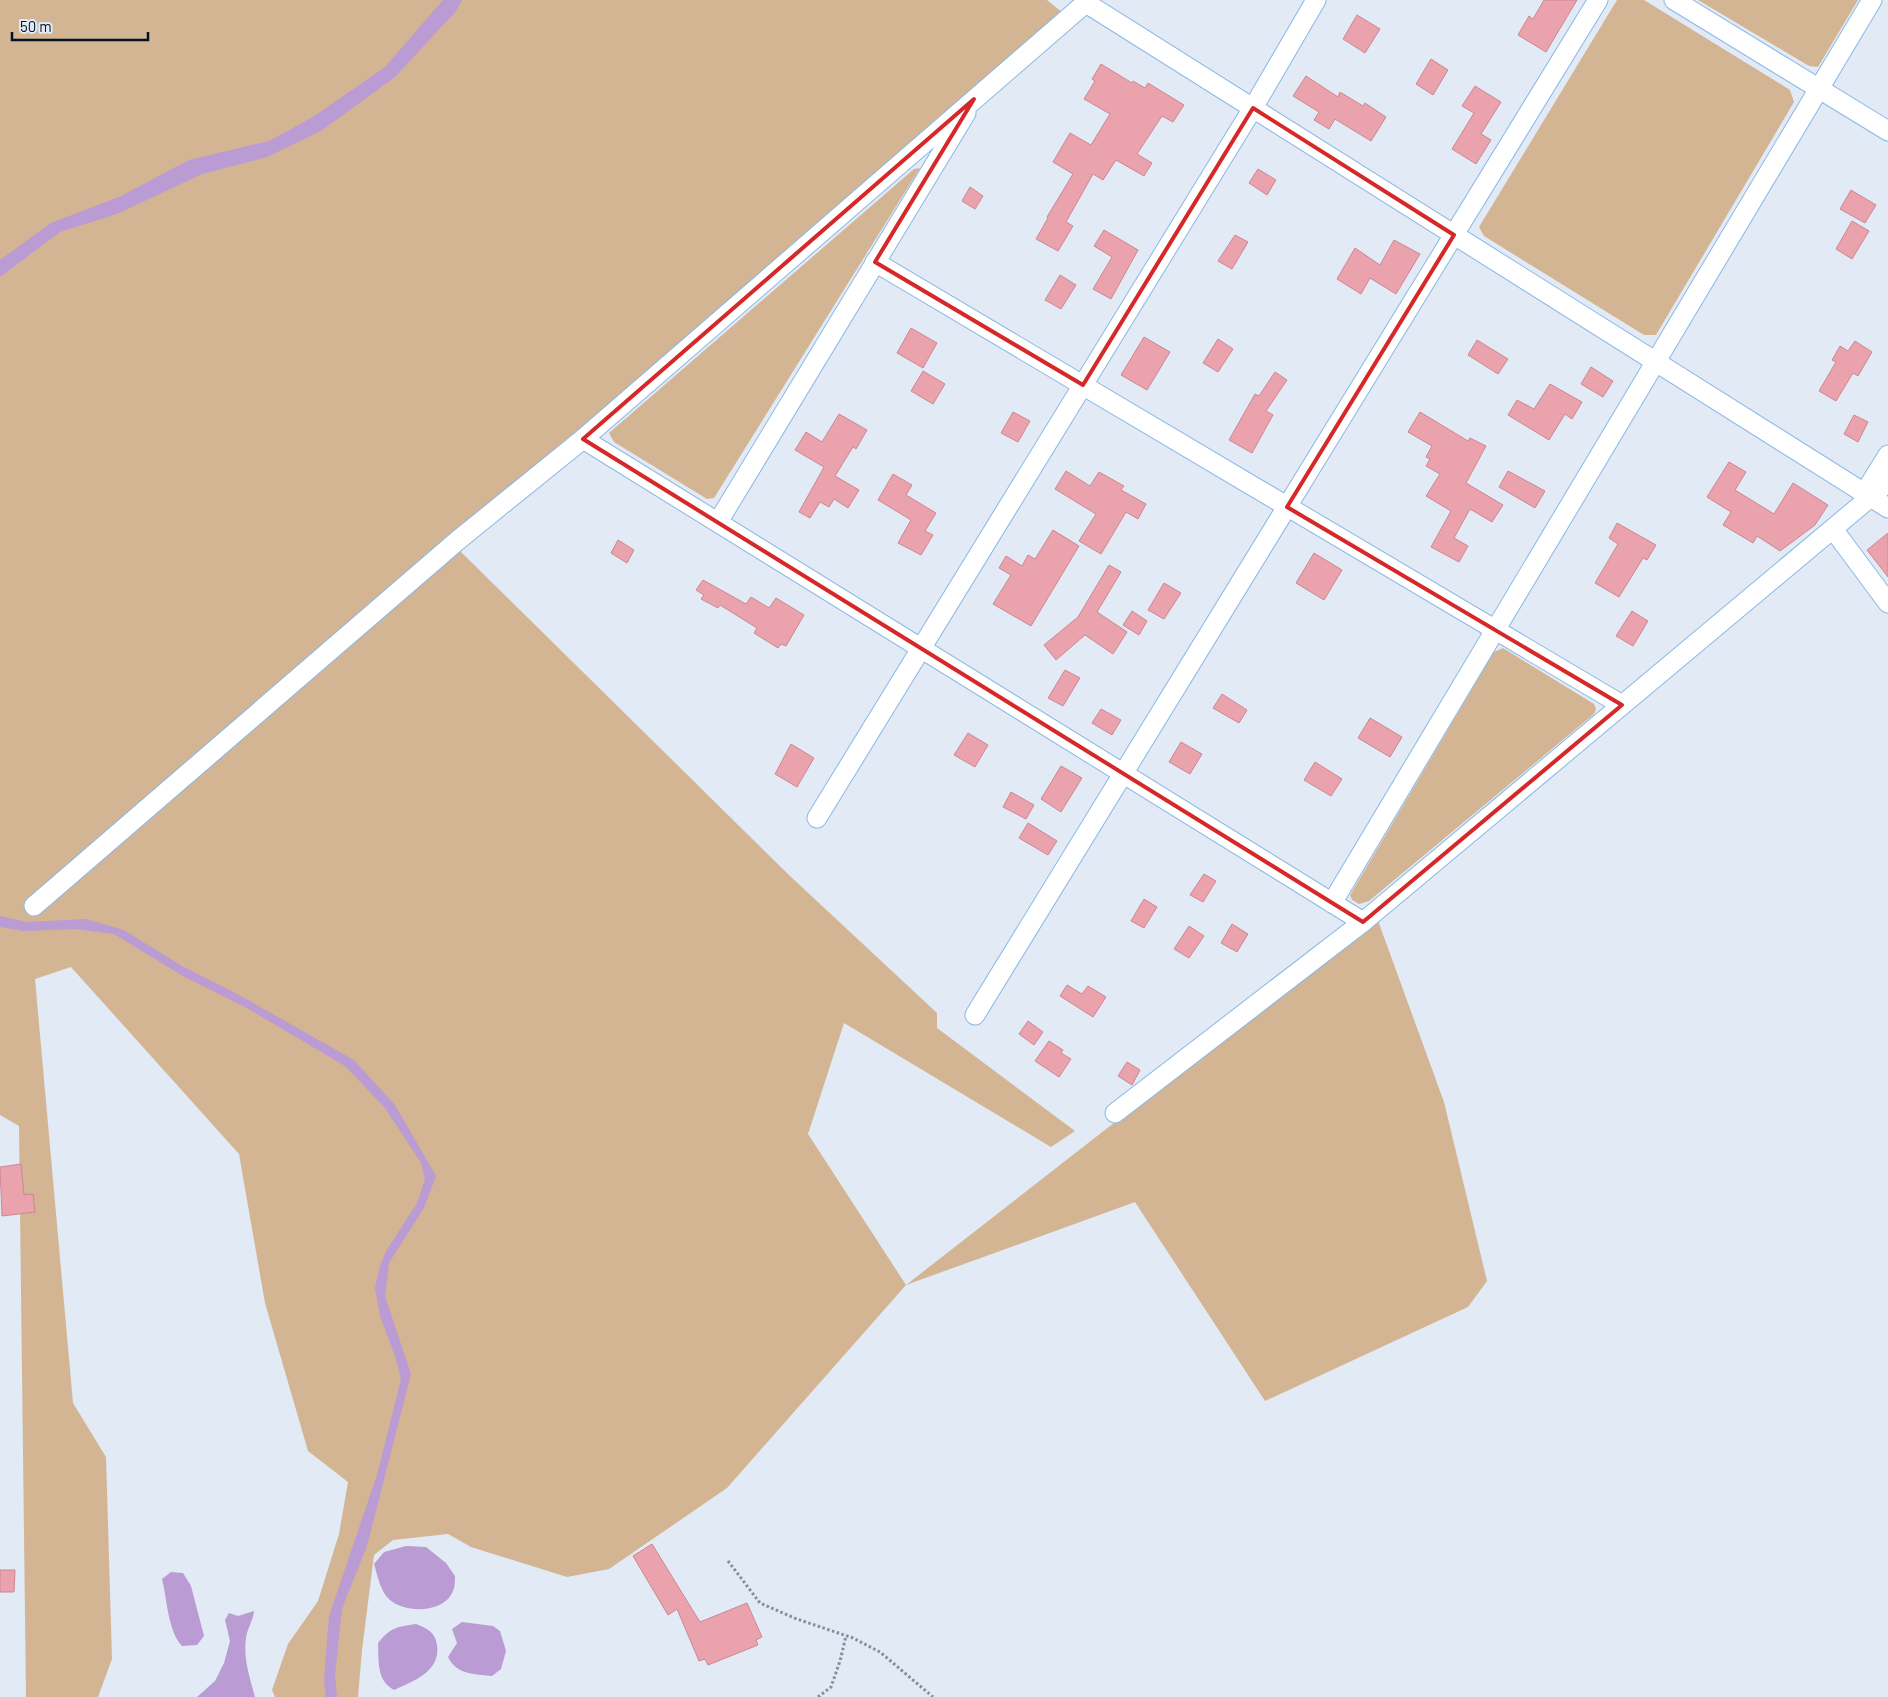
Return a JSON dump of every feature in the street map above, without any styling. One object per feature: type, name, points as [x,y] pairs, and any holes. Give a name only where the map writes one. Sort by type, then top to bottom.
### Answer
[{"type":"street","points":[[817,818],[1253,108],[1316,0]]},
{"type":"street","points":[[976,1015],[1598,0]]},
{"type":"street","points":[[1674,0],[1888,131]]},
{"type":"street","points":[[1332,903],[1872,0]]},
{"type":"street","points":[[34,906],[457,541],[583,439],[1087,1],[1655,362],[1878,489],[1888,508]]},
{"type":"street","points":[[718,522],[974,99]]},
{"type":"street","points":[[876,262],[1622,705]]},
{"type":"street","points":[[583,439],[1362,922]]},
{"type":"street","points":[[1115,1112],[1362,922],[1833,529],[1878,489],[1888,455]]},
{"type":"street","points":[[1833,529],[1888,603]]},
{"type":"path","points":[[728,1561],[760,1603],[797,1619],[846,1636],[880,1652],[933,1697]]},
{"type":"path","points":[[818,1697],[831,1687],[846,1636]]},
{"type":"highlighted area","points":[[974,99],[875,262],[1083,385],[1253,108],[1454,235],[1287,507],[1622,705],[1363,922],[583,439]]},
{"type":"shaded area","points":[[0,0],[1047,0],[1063,13],[581,430],[55,879],[460,551],[790,876],[937,1013],[937,1028],[1075,1131],[1051,1147],[844,1023],[808,1134],[906,1285],[727,1488],[609,1569],[567,1577],[471,1547],[448,1534],[393,1540],[374,1555],[358,1697],[275,1697],[272,1690],[288,1644],[318,1601],[339,1534],[348,1482],[308,1451],[265,1303],[239,1154],[71,967],[35,979],[73,1403],[106,1457],[112,1659],[98,1697],[26,1697],[19,1126],[0,1115]]},
{"type":"shaded area","points":[[443,0],[462,0],[457,10],[395,77],[321,131],[267,157],[202,174],[117,214],[60,232],[0,277],[0,260],[51,223],[119,197],[189,160],[269,141],[313,117],[385,67]]},
{"type":"shaded area","points":[[1617,0],[1644,0],[1790,90],[1794,102],[1656,335],[1644,335],[1484,236],[1479,227]]},
{"type":"shaded area","points":[[1698,0],[1858,0],[1818,67],[1809,66]]},
{"type":"shaded area","points":[[920,168],[714,498],[707,499],[614,442],[609,433],[914,169]]},
{"type":"shaded area","points":[[1503,648],[1594,704],[1596,709],[1594,714],[1369,901],[1359,904],[1352,900],[1350,895],[1494,652]]},
{"type":"shaded area","points":[[0,916],[27,922],[86,919],[124,930],[182,966],[239,995],[354,1060],[395,1105],[436,1176],[424,1208],[389,1263],[385,1296],[411,1374],[367,1546],[342,1609],[335,1675],[337,1697],[326,1697],[324,1679],[329,1616],[377,1475],[401,1379],[395,1356],[380,1316],[375,1288],[386,1251],[417,1203],[425,1179],[421,1163],[385,1108],[345,1066],[245,1007],[181,975],[114,934],[75,929],[24,931],[0,927]]},
{"type":"shaded area","points":[[1377,918],[1444,1102],[1487,1281],[1468,1307],[1265,1401],[1135,1202],[906,1285]]},
{"type":"shaded area","points":[[406,1546],[426,1547],[446,1563],[455,1578],[453,1590],[446,1601],[431,1608],[413,1609],[396,1604],[384,1592],[374,1564],[384,1552]]},
{"type":"shaded area","points":[[171,1572],[183,1573],[191,1586],[204,1636],[197,1645],[182,1646],[174,1632],[162,1579]]},
{"type":"shaded area","points":[[254,1611],[247,1635],[245,1653],[255,1697],[197,1697],[215,1681],[224,1663],[230,1641],[225,1620],[229,1613],[238,1616]]},
{"type":"shaded area","points":[[462,1622],[493,1626],[500,1631],[506,1651],[501,1669],[492,1676],[467,1673],[456,1667],[448,1657],[457,1643],[452,1629]]},
{"type":"shaded area","points":[[416,1624],[427,1629],[435,1637],[437,1654],[435,1662],[417,1679],[394,1690],[388,1686],[381,1675],[378,1643],[395,1629]]},
{"type":"building","points":[[1544,0],[1577,0],[1546,52],[1518,35],[1529,16],[1533,19]]},
{"type":"building","points":[[1357,15],[1380,29],[1365,53],[1343,39]]},
{"type":"building","points":[[1431,59],[1448,70],[1433,95],[1416,84]]},
{"type":"building","points":[[1101,64],[1132,83],[1133,81],[1145,88],[1148,83],[1184,105],[1173,122],[1162,116],[1137,154],[1152,163],[1144,176],[1116,160],[1103,180],[1093,174],[1066,222],[1073,226],[1058,251],[1036,239],[1073,174],[1053,162],[1070,133],[1091,145],[1110,114],[1084,99],[1095,81],[1092,79]]},
{"type":"building","points":[[1306,76],[1338,97],[1340,92],[1363,106],[1365,103],[1386,117],[1371,141],[1335,119],[1329,129],[1314,120],[1319,112],[1293,96]]},
{"type":"building","points":[[1475,86],[1501,102],[1481,134],[1491,140],[1476,164],[1452,149],[1474,113],[1462,106]]},
{"type":"building","points":[[1258,169],[1276,180],[1267,195],[1249,183]]},
{"type":"building","points":[[970,187],[983,196],[975,209],[962,201]]},
{"type":"building","points":[[1851,190],[1876,205],[1865,223],[1840,209]]},
{"type":"building","points":[[1852,221],[1869,231],[1852,259],[1836,249]]},
{"type":"building","points":[[1104,230],[1138,250],[1111,299],[1093,289],[1112,257],[1094,246]]},
{"type":"building","points":[[1235,235],[1248,242],[1232,269],[1218,261]]},
{"type":"building","points":[[1394,240],[1420,254],[1396,294],[1370,278],[1361,294],[1337,279],[1355,248],[1380,265]]},
{"type":"building","points":[[1060,275],[1076,285],[1061,309],[1045,300]]},
{"type":"building","points":[[911,328],[937,343],[923,368],[897,353]]},
{"type":"building","points":[[1144,337],[1170,352],[1147,390],[1121,375]]},
{"type":"building","points":[[1218,339],[1233,349],[1218,372],[1203,363]]},
{"type":"building","points":[[1477,340],[1508,359],[1498,374],[1468,355]]},
{"type":"building","points":[[1855,341],[1872,352],[1858,376],[1853,373],[1836,401],[1819,391],[1836,362],[1832,360],[1840,346],[1848,351]]},
{"type":"building","points":[[1591,367],[1613,381],[1603,397],[1581,384]]},
{"type":"building","points":[[923,371],[945,384],[933,404],[911,391]]},
{"type":"building","points":[[1275,372],[1287,380],[1266,411],[1273,415],[1252,453],[1229,440],[1255,394],[1259,396]]},
{"type":"building","points":[[1550,384],[1582,402],[1572,419],[1565,414],[1549,440],[1508,415],[1517,400],[1534,409]]},
{"type":"building","points":[[1013,412],[1030,421],[1018,442],[1001,433]]},
{"type":"building","points":[[1420,412],[1468,441],[1470,438],[1486,446],[1466,483],[1503,505],[1492,522],[1470,509],[1454,538],[1468,546],[1459,562],[1431,547],[1451,511],[1426,496],[1440,474],[1426,466],[1430,459],[1426,457],[1432,446],[1408,432]]},
{"type":"building","points":[[839,414],[867,430],[856,449],[853,447],[835,476],[859,490],[848,508],[834,499],[829,507],[820,502],[810,518],[799,512],[824,467],[795,450],[806,432],[822,442]]},
{"type":"building","points":[[1854,415],[1868,422],[1858,442],[1844,434]]},
{"type":"building","points":[[1729,462],[1746,472],[1735,490],[1774,514],[1793,483],[1828,505],[1815,525],[1780,551],[1757,536],[1753,543],[1723,525],[1731,512],[1707,497]]},
{"type":"building","points":[[1066,471],[1090,486],[1099,472],[1124,486],[1121,490],[1146,504],[1138,519],[1126,512],[1101,554],[1079,541],[1096,514],[1055,489]]},
{"type":"building","points":[[1508,471],[1545,491],[1535,508],[1499,487]]},
{"type":"building","points":[[893,474],[912,485],[906,495],[936,513],[925,531],[933,535],[921,555],[898,543],[911,520],[878,500]]},
{"type":"building","points":[[1617,523],[1656,545],[1647,560],[1643,558],[1619,597],[1595,583],[1618,544],[1609,538]]},
{"type":"building","points":[[1053,530],[1079,546],[1031,626],[993,604],[1011,575],[999,568],[1006,556],[1022,566],[1028,555],[1035,559]]},
{"type":"building","points":[[1888,533],[1888,577],[1867,550]]},
{"type":"building","points":[[618,540],[634,550],[627,563],[611,553]]},
{"type":"building","points":[[1314,553],[1342,570],[1324,600],[1296,583]]},
{"type":"building","points":[[1109,565],[1121,572],[1097,612],[1127,632],[1113,654],[1085,635],[1056,660],[1044,645],[1078,617]]},
{"type":"building","points":[[703,580],[746,604],[751,597],[769,608],[776,598],[804,615],[786,646],[781,644],[778,648],[754,633],[757,628],[720,605],[718,608],[701,599],[704,595],[696,590]]},
{"type":"building","points":[[1164,583],[1181,593],[1164,619],[1148,610]]},
{"type":"building","points":[[1132,611],[1147,621],[1139,635],[1123,625]]},
{"type":"building","points":[[1632,611],[1648,621],[1633,646],[1616,636]]},
{"type":"building","points":[[1065,670],[1080,678],[1063,706],[1048,698]]},
{"type":"building","points":[[1222,694],[1247,710],[1239,723],[1213,708]]},
{"type":"building","points":[[1101,709],[1121,720],[1112,735],[1092,723]]},
{"type":"building","points":[[1370,718],[1402,737],[1390,757],[1358,738]]},
{"type":"building","points":[[968,733],[988,745],[975,767],[954,755]]},
{"type":"building","points":[[1181,742],[1202,754],[1190,774],[1169,762]]},
{"type":"building","points":[[791,744],[814,758],[797,787],[775,774]]},
{"type":"building","points":[[1315,762],[1342,779],[1331,796],[1304,780]]},
{"type":"building","points":[[1061,766],[1082,778],[1061,812],[1041,799]]},
{"type":"building","points":[[1011,792],[1034,805],[1026,819],[1003,807]]},
{"type":"building","points":[[1028,823],[1057,841],[1048,855],[1019,838]]},
{"type":"building","points":[[1204,874],[1216,881],[1203,902],[1190,895]]},
{"type":"building","points":[[1144,899],[1157,907],[1144,928],[1131,921]]},
{"type":"building","points":[[1232,924],[1248,934],[1237,952],[1221,943]]},
{"type":"building","points":[[1189,926],[1204,936],[1189,958],[1174,949]]},
{"type":"building","points":[[1067,985],[1082,994],[1088,986],[1106,997],[1093,1017],[1060,996]]},
{"type":"building","points":[[1028,1021],[1043,1032],[1034,1045],[1019,1034]]},
{"type":"building","points":[[1049,1041],[1063,1050],[1061,1053],[1071,1059],[1059,1077],[1035,1061]]},
{"type":"building","points":[[1127,1062],[1140,1070],[1132,1085],[1118,1076]]},
{"type":"building","points":[[21,1164],[24,1195],[33,1194],[35,1212],[2,1216],[0,1167]]},
{"type":"building","points":[[652,1544],[700,1622],[747,1603],[762,1637],[756,1640],[758,1645],[708,1665],[705,1659],[699,1661],[677,1609],[668,1615],[633,1556]]},
{"type":"building","points":[[0,1570],[15,1570],[14,1592],[0,1592]]}]
